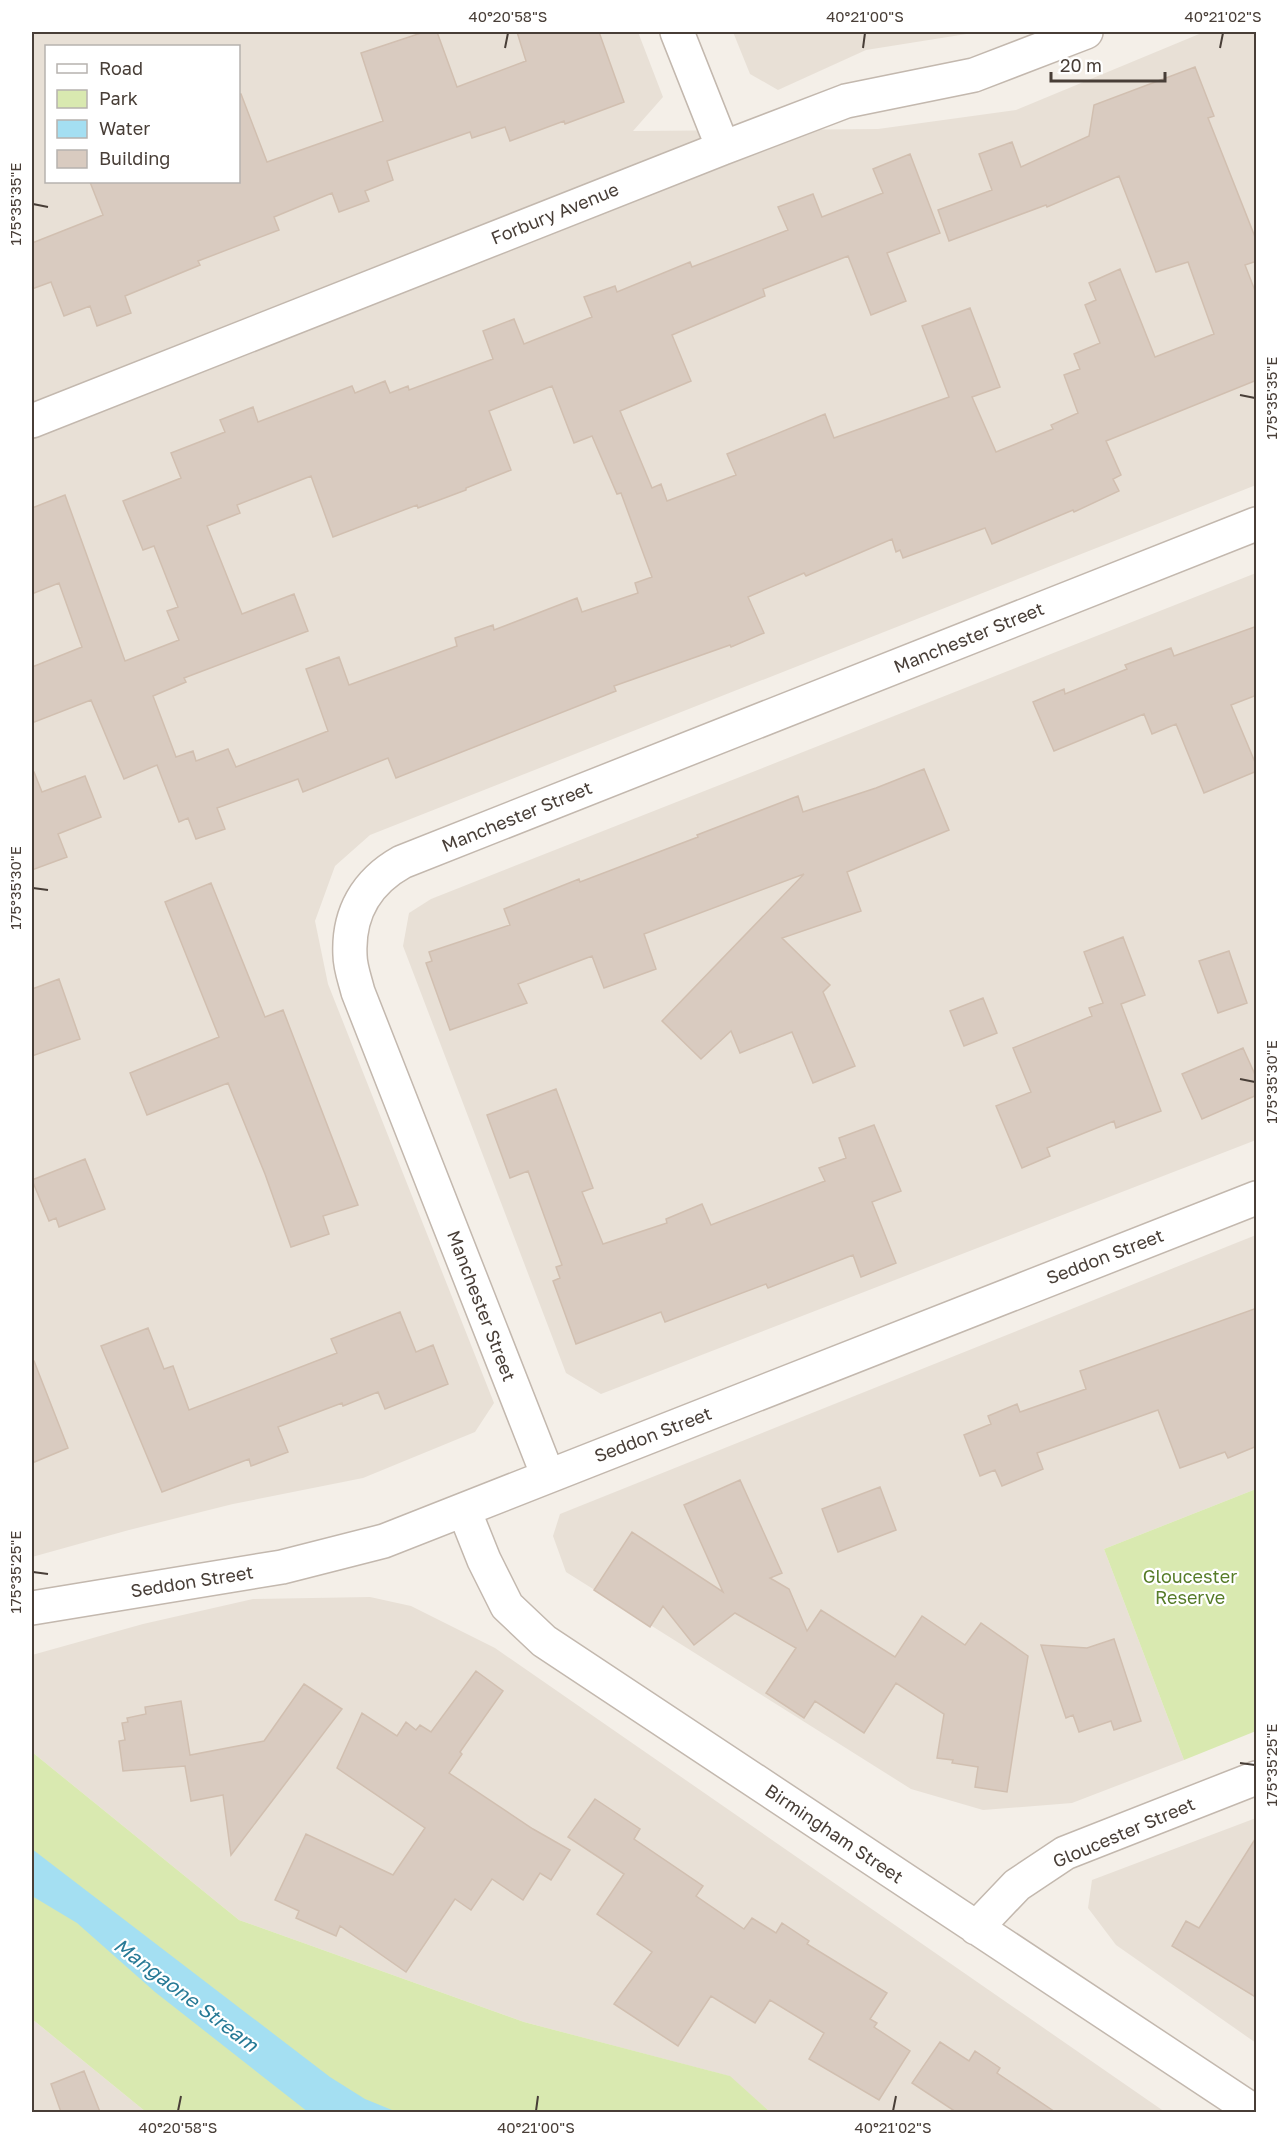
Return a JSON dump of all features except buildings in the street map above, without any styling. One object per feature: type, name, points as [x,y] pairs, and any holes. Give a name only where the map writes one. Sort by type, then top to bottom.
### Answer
[{"type":"street","points":[[677,32],[723,148]]},
{"type":"street","name":"Forbury Avenue","points":[[32,421],[846,101],[974,75],[1086,32]]},
{"type":"street","name":"Manchester Street","points":[[548,1476],[358,992],[350,956],[351,924],[364,894],[385,872],[402,862],[1257,524]]},
{"type":"street","name":"Seddon Street","points":[[32,1608],[282,1567],[384,1541],[1257,1198]]},
{"type":"street","name":"Birmingham Street","points":[[464,1510],[484,1560],[507,1606],[543,1641],[1255,2112]]},
{"type":"street","name":"Gloucester Street","points":[[976,1928],[1017,1885],[1065,1853],[1257,1778]]},
{"type":"shaded area","points":[[32,32],[638,32],[663,97],[633,131],[878,129],[1016,110],[1204,32],[1256,32],[1256,485],[370,835],[335,866],[315,921],[328,984],[494,1403],[475,1432],[363,1478],[233,1504],[32,1557]]},
{"type":"shaded area","points":[[733,32],[979,32],[866,50],[778,90],[750,74]]},
{"type":"shaded area","points":[[1256,573],[1256,1140],[601,1394],[566,1373],[403,946],[409,913],[431,899]]},
{"type":"shaded area","points":[[1256,1235],[1256,1489],[1104,1549],[1184,1760],[1072,1803],[983,1810],[911,1789],[566,1572],[553,1536],[560,1514]]},
{"type":"shaded area","points":[[370,1597],[411,1606],[495,1648],[1165,2112],[770,2112],[729,2076],[524,2022],[239,1920],[32,1752],[32,1655],[143,1624],[253,1599]]},
{"type":"shaded area","points":[[1256,1818],[1256,2043],[1116,1945],[1088,1908],[1092,1880]]},
{"type":"shaded area","points":[[32,2019],[146,2112],[32,2112]]},
{"type":"green space","name":"Gloucester Reserve","points":[[1256,1489],[1256,1731],[1184,1760],[1104,1549]]},
{"type":"green space","points":[[32,1752],[239,1920],[524,2022],[730,2076],[770,2112],[146,2112],[32,2019]]},
{"type":"water","name":"Mangaone Stream","points":[[32,1849],[330,2077],[365,2099],[397,2112],[308,2112],[155,1992],[77,1923],[32,1896]]}]
